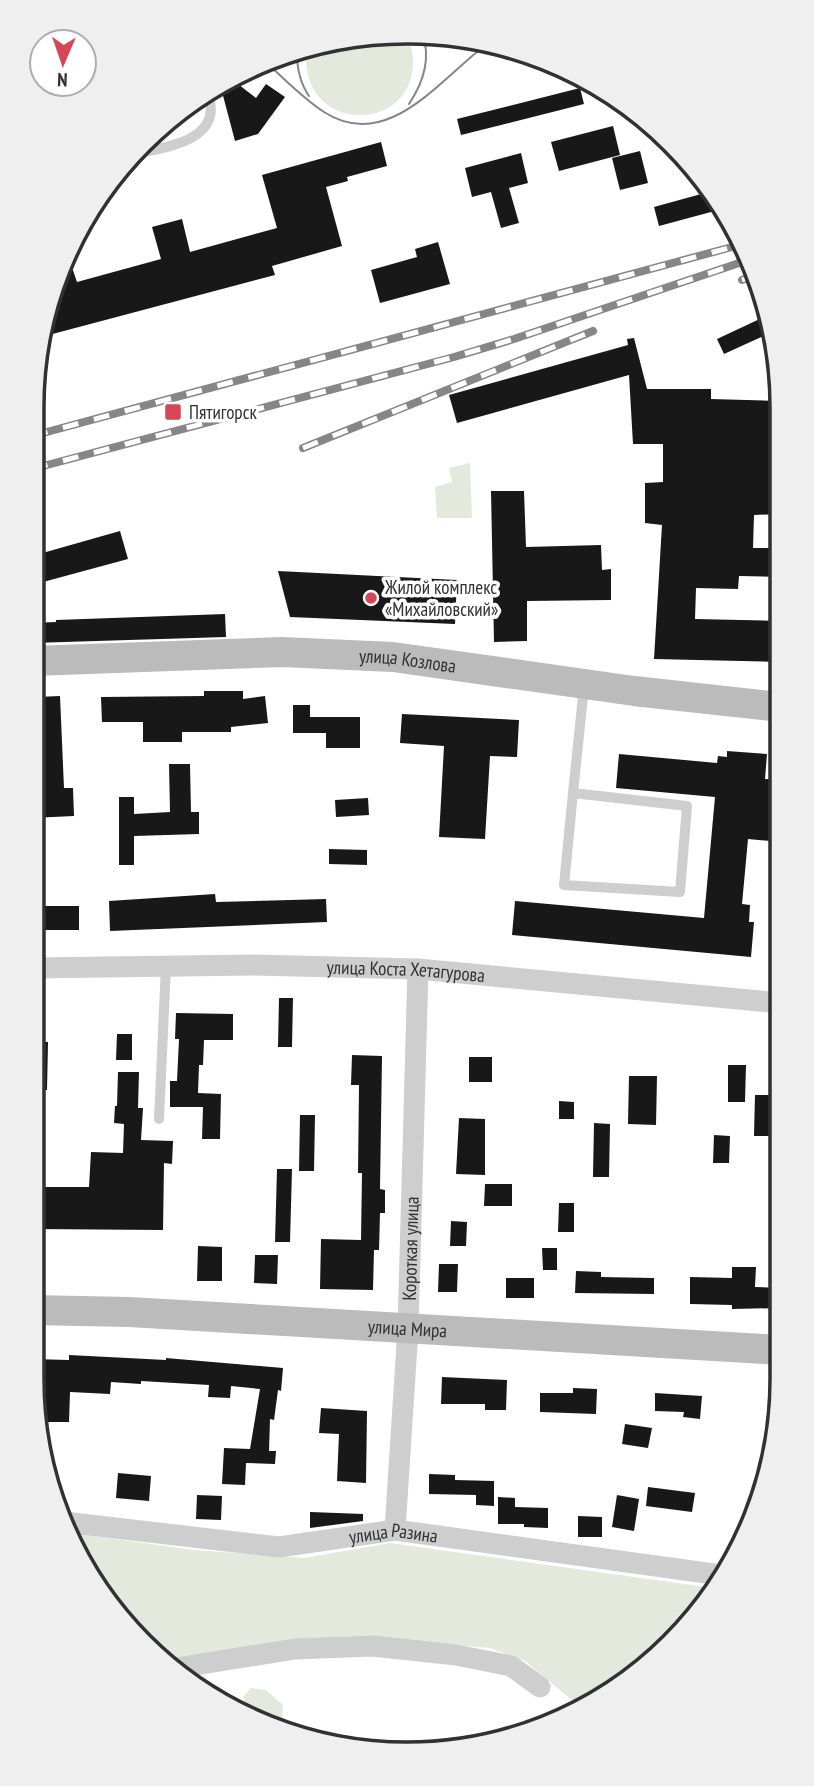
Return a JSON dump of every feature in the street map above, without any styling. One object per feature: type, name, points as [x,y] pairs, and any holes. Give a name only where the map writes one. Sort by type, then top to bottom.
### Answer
[{"type":"street","name":"улица Козлова","points":[[44,661],[282,652],[365,655],[770,706]]},
{"type":"street","name":"улица Коста Хетагурова","points":[[44,968],[254,965],[418,969],[770,1002]]},
{"type":"street","name":"Короткая улица","points":[[395,1530],[408,1329],[418,969]]},
{"type":"street","name":"улица Мира","points":[[44,1310],[129,1312],[770,1349]]},
{"type":"street","name":"улица Разина","points":[[73,1523],[279,1546],[395,1530],[714,1574]]},
{"type":"street","points":[[185,1667],[295,1649],[373,1646],[456,1655],[511,1666],[540,1687]]},
{"type":"lane","points":[[150,150],[181,143],[201,132],[206,123],[210,102]]},
{"type":"lane","points":[[573,793],[687,806],[680,892],[564,885],[573,793],[584,684]]},
{"type":"lane","points":[[159,1119],[166,966]]},
{"type":"shaded area","points":[[407,44],[411,47],[413,63],[408,86],[395,103],[377,113],[357,115],[337,111],[320,99],[309,79],[307,58],[360,47]]},
{"type":"shaded area","points":[[470,463],[472,518],[437,518],[435,487],[452,482],[449,468]]},
{"type":"shaded area","points":[[78,1534],[195,1550],[304,1558],[390,1543],[705,1587],[680,1619],[647,1652],[609,1681],[575,1701],[525,1661],[490,1648],[349,1636],[175,1659],[150,1636],[119,1600],[92,1561]]},
{"type":"shaded area","points":[[251,1688],[266,1690],[283,1705],[282,1720],[246,1705],[243,1697]]},
{"type":"building","points":[[266,84],[285,97],[258,134],[235,141],[222,94],[239,85],[256,98]]},
{"type":"building","points":[[580,88],[584,104],[461,135],[457,119]]},
{"type":"building","points":[[613,126],[620,155],[559,171],[551,142]]},
{"type":"building","points":[[381,142],[387,166],[347,177],[348,181],[326,187],[342,246],[272,266],[275,275],[51,334],[72,267],[77,282],[161,259],[152,227],[182,219],[190,252],[277,228],[262,175]]},
{"type":"building","points":[[640,151],[648,183],[620,190],[612,158]]},
{"type":"building","points":[[521,153],[528,183],[509,188],[519,223],[501,228],[491,192],[472,197],[465,168]]},
{"type":"building","points":[[701,194],[713,211],[659,226],[654,207]]},
{"type":"building","points":[[438,242],[450,284],[380,303],[371,270],[417,257],[415,249]]},
{"type":"building","points":[[759,319],[763,336],[724,354],[717,339]]},
{"type":"building","points":[[634,338],[647,389],[711,389],[711,399],[770,401],[770,514],[754,515],[753,548],[770,548],[770,577],[739,576],[738,589],[696,588],[695,619],[770,621],[770,662],[654,659],[662,525],[645,523],[645,483],[663,482],[663,444],[633,444],[629,375],[457,423],[449,395],[628,345],[627,339]]},
{"type":"building","points":[[491,491],[524,491],[526,547],[601,545],[602,570],[611,569],[611,600],[527,601],[527,641],[494,642]]},
{"type":"building","points":[[120,531],[128,559],[44,582],[44,553]]},
{"type":"building","name":"Жилой комплекс «Михайловский»","points":[[278,571],[457,580],[455,624],[290,617]]},
{"type":"building","points":[[225,614],[226,637],[44,643],[44,622]]},
{"type":"building","points":[[204,691],[243,691],[243,699],[265,696],[268,723],[231,727],[231,732],[182,732],[182,742],[143,742],[143,722],[102,722],[101,697],[204,696]]},
{"type":"building","points":[[60,696],[64,788],[73,788],[74,816],[44,817],[44,697]]},
{"type":"building","points":[[293,705],[310,705],[310,717],[360,717],[360,748],[326,748],[326,733],[293,733]]},
{"type":"building","points":[[402,714],[519,720],[517,757],[490,756],[485,839],[439,837],[444,746],[400,743]]},
{"type":"building","points":[[727,751],[767,754],[765,779],[770,779],[770,841],[748,839],[742,904],[750,905],[749,922],[754,922],[751,957],[512,935],[515,901],[704,918],[715,797],[616,788],[619,754],[717,763],[718,756],[727,757]]},
{"type":"building","points":[[169,764],[190,764],[191,812],[199,812],[199,834],[134,836],[134,865],[119,865],[119,797],[134,797],[134,814],[170,812]]},
{"type":"building","points":[[368,798],[369,815],[336,817],[335,800]]},
{"type":"building","points":[[329,849],[367,850],[367,865],[329,864]]},
{"type":"building","points":[[215,894],[216,902],[326,899],[327,922],[110,931],[109,901]]},
{"type":"building","points":[[44,906],[79,906],[79,930],[44,930]]},
{"type":"building","points":[[279,998],[293,998],[292,1047],[278,1047]]},
{"type":"building","points":[[176,1013],[233,1014],[233,1040],[204,1040],[203,1065],[199,1065],[198,1093],[221,1094],[220,1139],[202,1139],[203,1107],[170,1107],[170,1081],[177,1081],[179,1039],[175,1039]]},
{"type":"building","points":[[117,1034],[132,1034],[132,1060],[116,1060]]},
{"type":"building","points":[[44,1042],[48,1042],[47,1090],[44,1090]]},
{"type":"building","points":[[352,1055],[382,1056],[380,1189],[385,1190],[385,1213],[380,1213],[379,1250],[374,1250],[373,1290],[320,1289],[321,1239],[361,1240],[362,1173],[358,1173],[359,1085],[351,1085]]},
{"type":"building","points":[[469,1057],[492,1057],[492,1082],[469,1082]]},
{"type":"building","points":[[728,1065],[746,1065],[745,1102],[728,1102]]},
{"type":"building","points":[[118,1072],[139,1072],[138,1108],[143,1108],[141,1140],[173,1141],[172,1164],[164,1163],[163,1230],[44,1229],[44,1187],[89,1187],[91,1152],[123,1153],[124,1124],[114,1123]]},
{"type":"building","points":[[629,1076],[657,1076],[656,1125],[628,1124]]},
{"type":"building","points":[[755,1095],[770,1095],[770,1136],[754,1136]]},
{"type":"building","points":[[559,1101],[574,1102],[574,1119],[559,1119]]},
{"type":"building","points":[[300,1115],[315,1115],[314,1171],[299,1171]]},
{"type":"building","points":[[459,1118],[485,1119],[485,1175],[456,1174]]},
{"type":"building","points":[[594,1123],[610,1124],[609,1177],[593,1177]]},
{"type":"building","points":[[714,1135],[730,1136],[729,1163],[713,1163]]},
{"type":"building","points":[[277,1169],[292,1169],[290,1242],[275,1242]]},
{"type":"building","points":[[485,1184],[512,1184],[512,1206],[484,1206]]},
{"type":"building","points":[[559,1203],[574,1203],[574,1232],[558,1232]]},
{"type":"building","points":[[451,1221],[467,1222],[466,1246],[450,1246]]},
{"type":"building","points":[[198,1246],[222,1247],[222,1281],[197,1281]]},
{"type":"building","points":[[542,1248],[557,1248],[557,1270],[543,1270]]},
{"type":"building","points":[[255,1255],[278,1255],[277,1284],[254,1283]]},
{"type":"building","points":[[439,1264],[458,1264],[457,1292],[438,1292]]},
{"type":"building","points":[[732,1267],[756,1267],[755,1287],[770,1288],[770,1308],[732,1309],[732,1305],[690,1304],[690,1277],[732,1278]]},
{"type":"building","points":[[576,1271],[601,1272],[601,1277],[654,1278],[654,1294],[575,1293]]},
{"type":"building","points":[[506,1278],[534,1278],[534,1298],[506,1298]]},
{"type":"building","points":[[69,1355],[166,1358],[283,1368],[274,1420],[270,1419],[269,1451],[276,1451],[275,1464],[246,1463],[245,1485],[222,1484],[224,1448],[250,1449],[260,1389],[231,1386],[230,1398],[208,1397],[209,1385],[111,1382],[110,1394],[70,1392],[69,1422],[47,1422],[44,1359],[69,1360]]},
{"type":"building","points":[[442,1377],[507,1380],[506,1410],[485,1410],[485,1404],[441,1404]]},
{"type":"building","points":[[573,1388],[597,1389],[596,1414],[540,1412],[540,1393],[573,1393]]},
{"type":"building","points":[[655,1393],[702,1396],[700,1419],[683,1417],[684,1412],[655,1411]]},
{"type":"building","points":[[321,1408],[367,1411],[366,1483],[337,1481],[339,1434],[319,1433]]},
{"type":"building","points":[[625,1424],[652,1428],[648,1448],[622,1444]]},
{"type":"building","points":[[118,1473],[151,1476],[149,1501],[116,1498]]},
{"type":"building","points":[[429,1474],[455,1475],[455,1480],[494,1481],[494,1506],[476,1505],[476,1495],[429,1494]]},
{"type":"building","points":[[648,1487],[695,1493],[692,1512],[646,1506]]},
{"type":"building","points":[[197,1495],[222,1496],[221,1520],[196,1519]]},
{"type":"building","points":[[617,1495],[639,1499],[634,1531],[612,1527]]},
{"type":"building","points":[[498,1497],[515,1498],[515,1507],[548,1508],[548,1528],[498,1524]]},
{"type":"building","points":[[310,1512],[363,1514],[363,1521],[310,1528]]},
{"type":"building","points":[[578,1516],[602,1517],[602,1537],[578,1537]]},
{"type":"tram line","points":[[409,104],[424,71],[425,45]]},
{"type":"tram line","points":[[273,69],[324,112],[347,122],[369,124],[389,119],[410,108],[478,51]]},
{"type":"tram line","points":[[298,61],[303,86],[309,96]]},
{"type":"railway","points":[[44,433],[733,247]]},
{"type":"railway","points":[[44,466],[454,357],[741,263]]},
{"type":"railway","points":[[742,280],[747,278]]},
{"type":"railway","points":[[303,448],[593,331]]},
{"type":"place","name":"Пятигорск","points":[[173,412]]},
{"type":"place","name":"Жилой комплекс «Михайловский»","points":[[371,598]]}]
